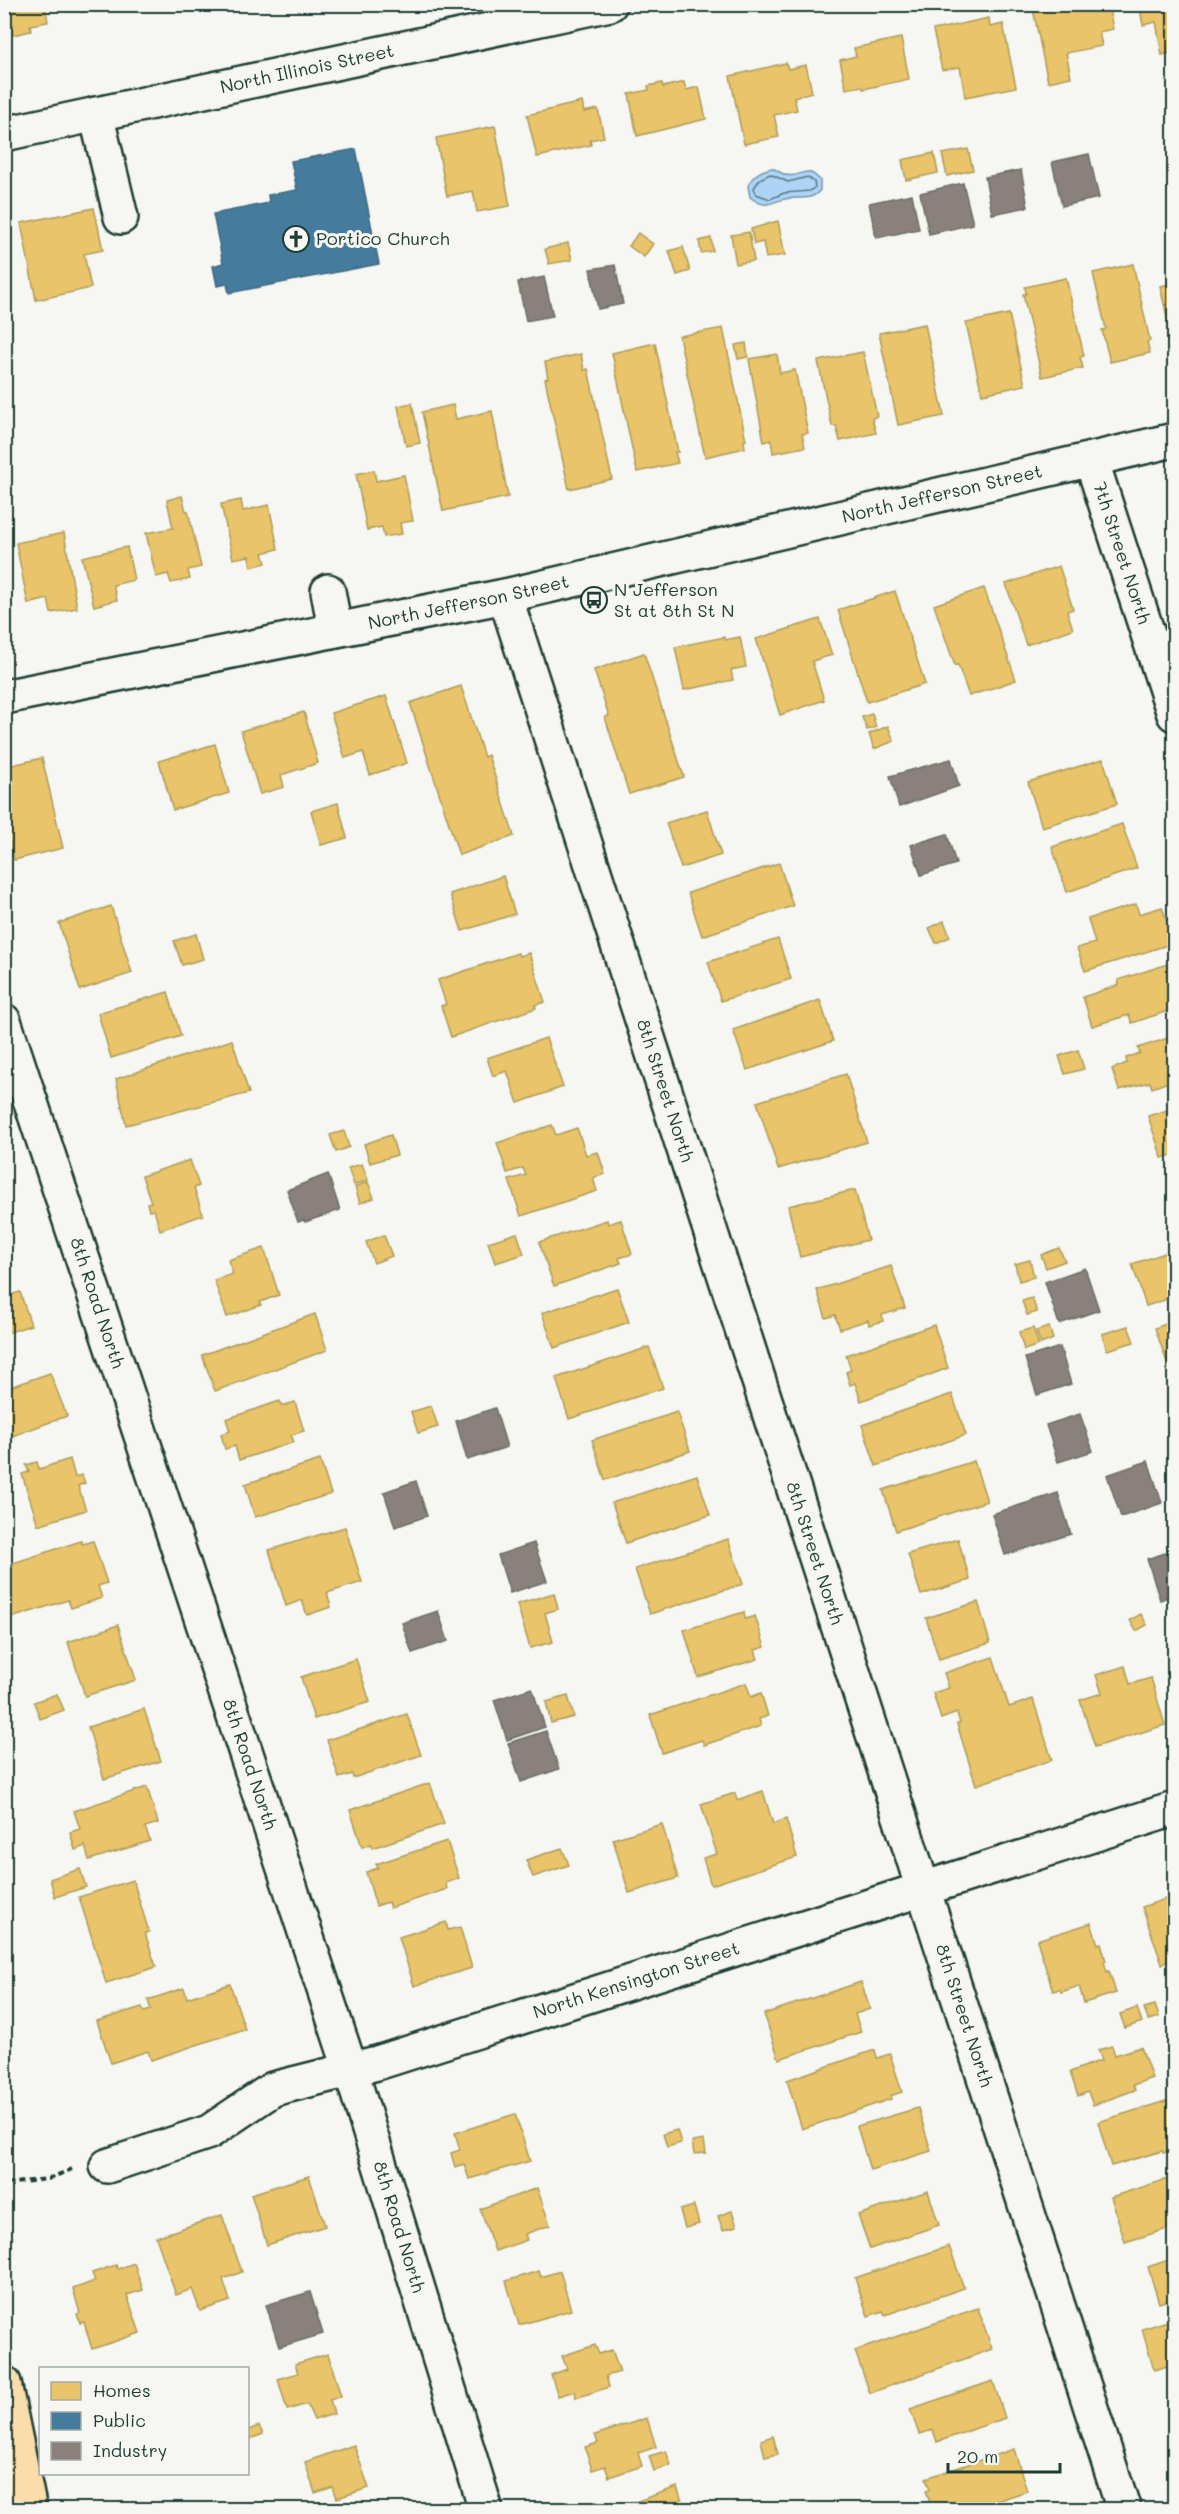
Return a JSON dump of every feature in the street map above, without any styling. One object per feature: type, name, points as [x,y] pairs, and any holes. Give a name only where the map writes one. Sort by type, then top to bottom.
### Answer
[{"type":"main road","points":[[4,2384],[30,2510]]},
{"type":"street","name":"North Illinois Street","points":[[4,134],[610,4]]},
{"type":"street","points":[[96,114],[121,217]]},
{"type":"street","name":"North Jefferson Street","points":[[4,697],[505,596],[1174,440]]},
{"type":"street","name":"7th Street North","points":[[1091,459],[1174,714]]},
{"type":"street","points":[[328,591],[335,629]]},
{"type":"street","name":"8th Street North","points":[[505,596],[1124,2510]]},
{"type":"street","name":"8th Road North","points":[[4,1021],[351,2071],[486,2510]]},
{"type":"street","name":"North Kensington Street","points":[[107,2166],[208,2132],[273,2089],[351,2071],[1174,1809]]},
{"type":"path","points":[[6,2184],[48,2180]]},
{"type":"water","points":[[772,168],[791,176],[806,172],[815,175],[820,180],[820,190],[813,196],[785,199],[768,204],[755,201],[750,197],[748,186],[757,174]]},
{"type":"building: Homes","points":[[4,4],[45,4],[48,22],[30,25],[31,31],[13,35],[12,29],[4,30]]},
{"type":"building: Homes","points":[[79,4],[117,4],[81,12]]},
{"type":"building: Homes","points":[[1032,4],[1108,4],[1113,29],[1099,32],[1102,46],[1066,53],[1071,77],[1048,82]]},
{"type":"building: Homes","points":[[1139,4],[1174,4],[1174,52],[1162,55],[1156,22],[1143,25]]},
{"type":"building: Homes","points":[[989,18],[990,27],[1003,24],[1016,87],[965,97],[960,67],[942,70],[933,30]]},
{"type":"building: Homes","points":[[901,38],[909,79],[863,89],[862,86],[846,89],[840,60],[856,56],[854,48]]},
{"type":"building: Homes","points":[[786,63],[788,69],[806,65],[812,92],[794,97],[797,110],[774,115],[779,137],[744,144],[730,76]]},
{"type":"building: Homes","points":[[684,82],[686,90],[699,87],[706,119],[637,136],[629,94],[649,90],[648,86],[662,83],[663,87]]},
{"type":"building: Homes","points":[[582,102],[584,112],[598,109],[604,137],[590,140],[591,145],[537,157],[527,115]]},
{"type":"building: Homes","points":[[495,126],[510,206],[477,212],[473,191],[447,196],[436,138]]},
{"type":"building: Homes","points":[[968,149],[973,170],[947,176],[942,154]]},
{"type":"building: Homes","points":[[934,153],[938,173],[906,180],[902,160]]},
{"type":"building: Homes","points":[[94,208],[103,250],[84,254],[91,288],[36,300],[21,223]]},
{"type":"building: Homes","points":[[778,221],[785,255],[766,258],[763,242],[754,244],[751,229]]},
{"type":"building: Homes","points":[[749,232],[754,261],[736,264],[731,235]]},
{"type":"building: Homes","points":[[638,233],[653,244],[644,257],[629,246]]},
{"type":"building: Homes","points":[[711,238],[713,251],[701,253],[699,241]]},
{"type":"building: Homes","points":[[568,243],[572,260],[549,264],[545,249]]},
{"type":"building: Homes","points":[[683,247],[690,271],[677,275],[669,251]]},
{"type":"building: Homes","points":[[1133,264],[1150,341],[1147,342],[1150,353],[1110,362],[1102,330],[1106,329],[1093,273]]},
{"type":"building: Homes","points":[[1066,278],[1084,356],[1080,357],[1083,368],[1042,377],[1023,294],[1026,294],[1025,287]]},
{"type":"building: Homes","points":[[1174,283],[1174,348],[1160,286]]},
{"type":"building: Homes","points":[[1009,314],[1025,385],[982,394],[966,323]]},
{"type":"building: Homes","points":[[925,324],[944,416],[898,425],[879,333]]},
{"type":"building: Homes","points":[[723,328],[746,440],[744,441],[745,448],[705,457],[679,336]]},
{"type":"building: Homes","points":[[655,343],[678,452],[675,452],[678,463],[637,472],[612,353]]},
{"type":"building: Homes","points":[[746,343],[748,357],[738,359],[735,345]]},
{"type":"building: Homes","points":[[863,352],[877,416],[872,418],[876,433],[840,441],[836,426],[832,426],[818,361]]},
{"type":"building: Homes","points":[[581,354],[584,370],[588,369],[612,479],[569,489],[545,379],[548,378],[545,362]]},
{"type":"building: Homes","points":[[777,354],[780,373],[795,370],[808,433],[802,434],[805,447],[773,453],[771,440],[764,442],[749,359]]},
{"type":"building: Homes","points":[[412,403],[420,443],[406,446],[398,406]]},
{"type":"building: Homes","points":[[453,405],[456,419],[492,411],[508,497],[443,511],[422,412]]},
{"type":"building: Homes","points":[[374,470],[376,481],[404,475],[413,521],[400,523],[402,534],[384,537],[382,527],[367,530],[356,474]]},
{"type":"building: Homes","points":[[182,496],[186,511],[188,511],[201,567],[188,570],[190,579],[171,583],[168,574],[156,577],[146,533],[173,528],[167,500]]},
{"type":"building: Homes","points":[[241,500],[243,511],[269,505],[278,549],[263,553],[266,563],[251,567],[249,556],[233,559],[221,504]]},
{"type":"building: Homes","points":[[64,533],[77,608],[51,613],[48,599],[28,604],[16,543]]},
{"type":"building: Homes","points":[[127,547],[134,580],[113,585],[117,600],[94,606],[82,557]]},
{"type":"building: Homes","points":[[1059,566],[1073,609],[1067,611],[1073,629],[1026,645],[1006,584]]},
{"type":"building: Homes","points":[[984,588],[1016,680],[969,696],[958,665],[955,666],[934,605]]},
{"type":"building: Homes","points":[[895,591],[925,684],[867,702],[838,610]]},
{"type":"building: Homes","points":[[820,619],[832,655],[812,661],[824,700],[780,715],[756,639]]},
{"type":"building: Homes","points":[[724,637],[725,640],[740,637],[746,667],[731,670],[733,680],[684,690],[675,647]]},
{"type":"building: Homes","points":[[644,653],[684,777],[629,794],[605,717],[609,716],[594,670]]},
{"type":"building: Homes","points":[[461,686],[484,757],[488,755],[514,836],[459,855],[410,703]]},
{"type":"building: Homes","points":[[386,696],[407,763],[370,775],[363,752],[345,758],[331,713]]},
{"type":"building: Homes","points":[[304,712],[318,763],[281,775],[284,787],[260,794],[241,731]]},
{"type":"building: Homes","points":[[872,714],[876,727],[867,730],[862,717]]},
{"type":"building: Homes","points":[[888,726],[894,741],[874,749],[869,734]]},
{"type":"building: Homes","points":[[215,744],[229,793],[173,810],[159,761]]},
{"type":"building: Homes","points":[[42,758],[63,848],[14,860],[4,820],[4,767]]},
{"type":"building: Homes","points":[[1103,759],[1117,804],[1042,827],[1028,782]]},
{"type":"building: Homes","points":[[338,803],[347,838],[321,845],[311,811]]},
{"type":"building: Homes","points":[[707,810],[721,855],[681,868],[666,823]]},
{"type":"building: Homes","points":[[1122,824],[1137,868],[1067,892],[1052,847]]},
{"type":"building: Homes","points":[[779,863],[793,906],[702,936],[688,893]]},
{"type":"building: Homes","points":[[503,876],[515,914],[462,931],[450,894]]},
{"type":"building: Homes","points":[[1136,904],[1139,914],[1162,907],[1174,943],[1085,971],[1077,948],[1095,943],[1088,919]]},
{"type":"building: Homes","points":[[111,906],[132,973],[80,990],[59,923]]},
{"type":"building: Homes","points":[[944,921],[950,937],[936,943],[929,928]]},
{"type":"building: Homes","points":[[196,934],[203,959],[182,965],[174,941]]},
{"type":"building: Homes","points":[[778,939],[791,979],[721,1001],[708,962]]},
{"type":"building: Homes","points":[[518,953],[519,956],[529,953],[545,1002],[535,1005],[536,1008],[451,1037],[441,1006],[446,1004],[438,980]]},
{"type":"building: Homes","points":[[1171,963],[1172,968],[1174,967],[1174,1009],[1132,1023],[1129,1015],[1092,1026],[1083,997],[1119,985],[1118,980]]},
{"type":"building: Homes","points":[[168,992],[181,1036],[111,1058],[98,1013]]},
{"type":"building: Homes","points":[[820,1000],[833,1041],[747,1070],[733,1030]]},
{"type":"building: Homes","points":[[1174,1036],[1174,1080],[1152,1088],[1150,1082],[1119,1090],[1112,1069],[1127,1063],[1126,1058],[1140,1053],[1138,1048]]},
{"type":"building: Homes","points":[[546,1038],[563,1087],[518,1103],[507,1071],[493,1076],[487,1058]]},
{"type":"building: Homes","points":[[232,1040],[249,1093],[126,1125],[116,1079]]},
{"type":"building: Homes","points":[[1078,1050],[1084,1069],[1065,1074],[1059,1056]]},
{"type":"building: Homes","points":[[846,1074],[867,1142],[778,1169],[757,1102]]},
{"type":"building: Homes","points":[[1174,1108],[1174,1154],[1162,1158],[1148,1116]]},
{"type":"building: Homes","points":[[552,1125],[556,1135],[577,1128],[586,1155],[598,1152],[605,1174],[593,1178],[597,1191],[521,1216],[509,1180],[526,1175],[523,1168],[507,1173],[497,1143]]},
{"type":"building: Homes","points":[[344,1131],[349,1147],[336,1152],[330,1135]]},
{"type":"building: Homes","points":[[391,1135],[397,1155],[370,1163],[364,1144]]},
{"type":"building: Homes","points":[[190,1160],[199,1186],[194,1188],[203,1215],[160,1230],[154,1210],[149,1211],[147,1203],[151,1202],[142,1176]]},
{"type":"building: Homes","points":[[362,1164],[368,1180],[354,1185],[348,1168]]},
{"type":"building: Homes","points":[[368,1182],[374,1198],[360,1203],[355,1187]]},
{"type":"building: Homes","points":[[855,1190],[868,1240],[800,1257],[788,1206]]},
{"type":"building: Homes","points":[[607,1220],[608,1224],[621,1220],[632,1254],[619,1258],[621,1263],[554,1286],[539,1242]]},
{"type":"building: Homes","points":[[517,1233],[524,1254],[495,1263],[488,1242]]},
{"type":"building: Homes","points":[[384,1235],[392,1256],[374,1263],[366,1242]]},
{"type":"building: Homes","points":[[264,1248],[279,1295],[260,1302],[261,1305],[227,1317],[214,1280],[233,1274],[228,1260]]},
{"type":"building: Homes","points":[[1059,1248],[1065,1261],[1046,1268],[1041,1255]]},
{"type":"building: Homes","points":[[1174,1250],[1174,1297],[1146,1306],[1132,1264]]},
{"type":"building: Homes","points":[[1030,1260],[1034,1277],[1019,1281],[1015,1264]]},
{"type":"building: Homes","points":[[891,1266],[905,1308],[882,1315],[883,1321],[869,1325],[868,1320],[840,1329],[835,1315],[826,1318],[817,1290]]},
{"type":"building: Homes","points":[[617,1288],[629,1322],[554,1348],[542,1313]]},
{"type":"building: Homes","points":[[20,1292],[31,1325],[4,1334],[4,1297]]},
{"type":"building: Homes","points":[[1032,1298],[1037,1312],[1027,1315],[1022,1301]]},
{"type":"building: Homes","points":[[315,1314],[327,1350],[215,1391],[202,1355]]},
{"type":"building: Homes","points":[[1174,1321],[1174,1366],[1169,1368],[1155,1328]]},
{"type":"building: Homes","points":[[934,1325],[948,1368],[861,1401],[855,1383],[850,1385],[846,1372],[851,1370],[846,1355]]},
{"type":"building: Homes","points":[[1128,1326],[1134,1342],[1107,1350],[1102,1334]]},
{"type":"building: Homes","points":[[1049,1327],[1053,1339],[1041,1344],[1036,1331]]},
{"type":"building: Homes","points":[[1033,1328],[1039,1345],[1024,1350],[1019,1332]]},
{"type":"building: Homes","points":[[649,1347],[663,1388],[569,1419],[556,1378]]},
{"type":"building: Homes","points":[[50,1373],[67,1416],[4,1439],[4,1389]]},
{"type":"building: Homes","points":[[952,1394],[966,1435],[876,1466],[862,1425]]},
{"type":"building: Homes","points":[[280,1401],[282,1406],[295,1402],[304,1431],[291,1435],[294,1442],[239,1460],[235,1446],[225,1449],[221,1434],[230,1431],[226,1419]]},
{"type":"building: Homes","points":[[431,1406],[438,1427],[418,1433],[411,1412]]},
{"type":"building: Homes","points":[[677,1412],[690,1451],[605,1480],[592,1440]]},
{"type":"building: Homes","points":[[70,1459],[75,1477],[82,1475],[85,1483],[78,1486],[86,1510],[38,1525],[22,1474],[29,1472],[26,1465],[37,1462],[39,1469]]},
{"type":"building: Homes","points":[[320,1460],[331,1494],[255,1517],[245,1484]]},
{"type":"building: Homes","points":[[974,1461],[987,1501],[896,1531],[883,1490]]},
{"type":"building: Homes","points":[[697,1475],[710,1515],[626,1543],[612,1503]]},
{"type":"building: Homes","points":[[345,1527],[362,1582],[327,1593],[331,1607],[307,1615],[302,1600],[286,1606],[269,1550]]},
{"type":"building: Homes","points":[[728,1539],[743,1584],[650,1614],[635,1569]]},
{"type":"building: Homes","points":[[958,1539],[970,1580],[921,1595],[908,1554]]},
{"type":"building: Homes","points":[[81,1541],[82,1544],[93,1541],[107,1583],[98,1586],[102,1598],[71,1608],[68,1600],[11,1618],[4,1598],[4,1566]]},
{"type":"building: Homes","points":[[554,1593],[558,1609],[545,1613],[553,1642],[530,1648],[517,1604]]},
{"type":"building: Homes","points":[[978,1602],[990,1643],[939,1659],[926,1618]]},
{"type":"building: Homes","points":[[744,1612],[745,1619],[755,1616],[765,1647],[755,1650],[758,1659],[698,1677],[684,1630]]},
{"type":"building: Homes","points":[[1141,1614],[1147,1625],[1136,1631],[1130,1620]]},
{"type":"building: Homes","points":[[118,1625],[136,1680],[85,1696],[68,1642]]},
{"type":"building: Homes","points":[[993,1657],[1009,1707],[1033,1699],[1052,1760],[976,1785],[957,1724],[960,1723],[957,1713],[941,1719],[933,1693],[949,1688],[944,1673]]},
{"type":"building: Homes","points":[[356,1659],[370,1702],[314,1719],[301,1677]]},
{"type":"building: Homes","points":[[1125,1666],[1130,1684],[1151,1678],[1165,1725],[1095,1747],[1080,1700],[1102,1693],[1096,1675]]},
{"type":"building: Homes","points":[[746,1683],[751,1697],[761,1693],[768,1716],[759,1719],[761,1726],[704,1745],[702,1740],[662,1753],[650,1715]]},
{"type":"building: Homes","points":[[57,1694],[64,1710],[40,1719],[34,1702]]},
{"type":"building: Homes","points":[[568,1696],[574,1717],[551,1723],[546,1702]]},
{"type":"building: Homes","points":[[144,1709],[161,1761],[104,1779],[88,1727]]},
{"type":"building: Homes","points":[[407,1714],[421,1755],[353,1778],[352,1774],[339,1778],[327,1740]]},
{"type":"building: Homes","points":[[430,1783],[444,1824],[372,1848],[371,1844],[362,1847],[350,1810]]},
{"type":"building: Homes","points":[[147,1787],[158,1823],[145,1827],[150,1841],[89,1860],[85,1846],[75,1850],[70,1832],[80,1829],[74,1811]]},
{"type":"building: Homes","points":[[763,1791],[773,1824],[786,1819],[797,1857],[711,1885],[703,1858],[717,1854],[701,1804],[735,1793],[737,1800]]},
{"type":"building: Homes","points":[[662,1824],[678,1878],[629,1893],[613,1839]]},
{"type":"building: Homes","points":[[447,1841],[459,1878],[446,1883],[447,1889],[390,1908],[388,1902],[376,1906],[366,1872],[378,1868],[376,1864]]},
{"type":"building: Homes","points":[[562,1848],[569,1865],[533,1877],[526,1860]]},
{"type":"building: Homes","points":[[80,1869],[86,1887],[55,1897],[50,1879]]},
{"type":"building: Homes","points":[[133,1880],[149,1932],[145,1933],[156,1967],[106,1983],[79,1897]]},
{"type":"building: Homes","points":[[1174,1896],[1174,1959],[1162,1964],[1142,1907]]},
{"type":"building: Homes","points":[[446,1922],[448,1930],[460,1927],[472,1968],[414,1986],[399,1937]]},
{"type":"building: Homes","points":[[1091,1923],[1098,1944],[1101,1943],[1107,1972],[1109,1971],[1116,1993],[1084,2003],[1079,1986],[1061,1992],[1060,1989],[1053,1991],[1037,1940]]},
{"type":"building: Homes","points":[[861,1982],[870,2009],[855,2014],[861,2032],[779,2059],[764,2014]]},
{"type":"building: Homes","points":[[230,1984],[245,2029],[151,2060],[148,2051],[111,2063],[97,2021],[142,2007],[144,2012],[151,2010],[148,2000],[184,1988],[187,1998]]},
{"type":"building: Homes","points":[[1155,2005],[1159,2017],[1148,2020],[1144,2008]]},
{"type":"building: Homes","points":[[1137,2008],[1142,2022],[1125,2028],[1120,2014]]},
{"type":"building: Homes","points":[[1112,2046],[1115,2055],[1141,2047],[1152,2078],[1133,2085],[1135,2090],[1093,2105],[1088,2092],[1078,2096],[1070,2072],[1102,2060],[1098,2050]]},
{"type":"building: Homes","points":[[875,2050],[877,2058],[890,2054],[902,2092],[890,2096],[891,2099],[802,2129],[787,2080]]},
{"type":"building: Homes","points":[[1169,2100],[1174,2119],[1174,2149],[1111,2166],[1098,2122]]},
{"type":"building: Homes","points":[[918,2108],[931,2151],[870,2170],[857,2126]]},
{"type":"building: Homes","points":[[515,2114],[530,2161],[469,2179],[464,2164],[455,2167],[451,2153],[460,2150],[455,2133]]},
{"type":"building: Homes","points":[[677,2130],[681,2143],[667,2147],[663,2134]]},
{"type":"building: Homes","points":[[704,2140],[706,2153],[694,2154],[692,2142]]},
{"type":"building: Homes","points":[[309,2176],[325,2226],[267,2245],[251,2194]]},
{"type":"building: Homes","points":[[1174,2177],[1174,2227],[1125,2242],[1111,2197]]},
{"type":"building: Homes","points":[[537,2188],[550,2225],[525,2234],[527,2240],[495,2251],[480,2209]]},
{"type":"building: Homes","points":[[928,2191],[939,2225],[870,2249],[858,2215]]},
{"type":"building: Homes","points":[[694,2206],[699,2224],[685,2228],[680,2210]]},
{"type":"building: Homes","points":[[732,2211],[737,2226],[723,2230],[718,2216]]},
{"type":"building: Homes","points":[[222,2215],[242,2272],[223,2279],[230,2301],[200,2311],[192,2289],[176,2295],[156,2237]]},
{"type":"building: Homes","points":[[949,2246],[964,2288],[885,2315],[883,2311],[868,2316],[855,2278]]},
{"type":"building: Homes","points":[[1174,2258],[1174,2298],[1159,2303],[1148,2267]]},
{"type":"building: Homes","points":[[134,2263],[143,2290],[127,2295],[140,2333],[92,2349],[84,2322],[80,2323],[77,2314],[80,2313],[73,2289],[95,2281],[92,2273],[116,2265],[118,2269]]},
{"type":"building: Homes","points":[[539,2271],[541,2277],[560,2271],[571,2310],[519,2325],[506,2281]]},
{"type":"building: Homes","points":[[978,2308],[992,2349],[870,2393],[855,2351]]},
{"type":"building: Homes","points":[[1174,2319],[1174,2364],[1154,2370],[1142,2329]]},
{"type":"building: Homes","points":[[595,2345],[599,2354],[612,2350],[620,2372],[606,2376],[609,2387],[576,2398],[575,2391],[558,2396],[551,2375],[567,2369],[562,2356]]},
{"type":"building: Homes","points":[[328,2354],[341,2396],[330,2400],[334,2414],[314,2420],[307,2404],[287,2410],[278,2379],[298,2373],[295,2364]]},
{"type":"building: Homes","points":[[993,2381],[1005,2418],[937,2442],[933,2430],[919,2434],[910,2409]]},
{"type":"building: Homes","points":[[647,2418],[656,2447],[638,2453],[642,2466],[609,2477],[605,2466],[592,2470],[585,2447],[598,2443],[595,2435]]},
{"type":"building: Homes","points":[[259,2426],[263,2434],[250,2439],[249,2430]]},
{"type":"building: Homes","points":[[773,2436],[778,2454],[765,2457],[761,2440]]},
{"type":"building: Homes","points":[[354,2445],[369,2488],[337,2498],[333,2487],[315,2493],[305,2462]]},
{"type":"building: Homes","points":[[1014,2449],[1027,2491],[969,2510],[932,2510],[926,2490],[930,2489],[926,2478]]},
{"type":"building: Homes","points":[[666,2451],[671,2465],[654,2471],[649,2456]]},
{"type":"building: Homes","points":[[677,2487],[685,2510],[613,2510]]},
{"type":"building: Public","name":"Portico Church","points":[[356,149],[379,264],[229,293],[227,284],[217,286],[213,266],[223,263],[213,214],[269,203],[268,195],[297,190],[291,161]]},
{"type":"building: Industry","points":[[1089,154],[1099,198],[1062,206],[1052,162]]},
{"type":"building: Industry","points":[[1021,170],[1028,207],[992,214],[985,177]]},
{"type":"building: Industry","points":[[963,183],[973,224],[929,234],[920,193]]},
{"type":"building: Industry","points":[[912,194],[919,229],[876,238],[869,203]]},
{"type":"building: Industry","points":[[615,265],[623,304],[598,309],[590,269]]},
{"type":"building: Industry","points":[[544,277],[553,316],[526,321],[518,282]]},
{"type":"building: Industry","points":[[951,759],[959,786],[899,807],[890,776]]},
{"type":"building: Industry","points":[[947,834],[956,864],[921,875],[911,845]]},
{"type":"building: Industry","points":[[328,1174],[340,1210],[305,1222],[304,1220],[298,1222],[287,1190]]},
{"type":"building: Industry","points":[[1085,1268],[1099,1310],[1059,1324],[1045,1282]]},
{"type":"building: Industry","points":[[1060,1347],[1071,1384],[1037,1395],[1025,1358]]},
{"type":"building: Industry","points":[[495,1408],[507,1447],[467,1460],[456,1421]]},
{"type":"building: Industry","points":[[1080,1414],[1093,1451],[1058,1462],[1046,1425]]},
{"type":"building: Industry","points":[[1148,1461],[1162,1503],[1121,1517],[1107,1475]]},
{"type":"building: Industry","points":[[416,1481],[427,1516],[395,1527],[384,1492]]},
{"type":"building: Industry","points":[[1058,1493],[1071,1534],[1005,1555],[992,1514]]},
{"type":"building: Industry","points":[[534,1543],[547,1581],[510,1593],[498,1555]]},
{"type":"building: Industry","points":[[1174,1550],[1174,1595],[1160,1600],[1147,1559]]},
{"type":"building: Industry","points":[[438,1611],[448,1641],[412,1653],[402,1623]]},
{"type":"building: Industry","points":[[532,1688],[545,1727],[507,1740],[494,1700]]},
{"type":"building: Industry","points":[[546,1731],[559,1769],[521,1782],[508,1743]]},
{"type":"building: Industry","points":[[310,2292],[323,2334],[279,2347],[266,2305]]},
{"type":"place","name":"Portico Church","points":[[296,239]]},
{"type":"place","name":"N Jefferson St at 8th St N","points":[[594,600]]}]
